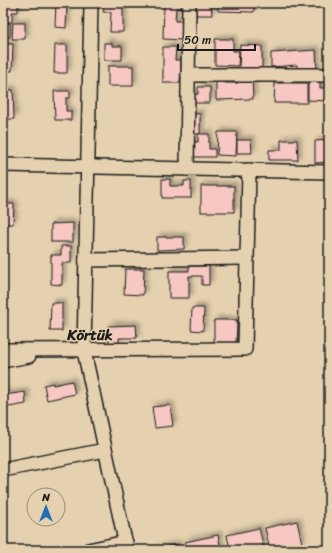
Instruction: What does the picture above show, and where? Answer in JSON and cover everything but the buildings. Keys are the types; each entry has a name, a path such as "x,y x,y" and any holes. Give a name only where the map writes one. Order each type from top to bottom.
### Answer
{"street":[{"path":"88,550 127,546 84,351 91,3"},
{"path":"187,169 189,3"},
{"path":"188,75 329,75"},
{"path":"3,165 329,172"},
{"path":"3,350 84,351 245,349 249,170"},
{"path":"86,260 247,258"},
{"path":"3,361 52,351"},
{"path":"3,470 105,450"}],"district":[{"name":"Körtük","path":"90,335"}]}
